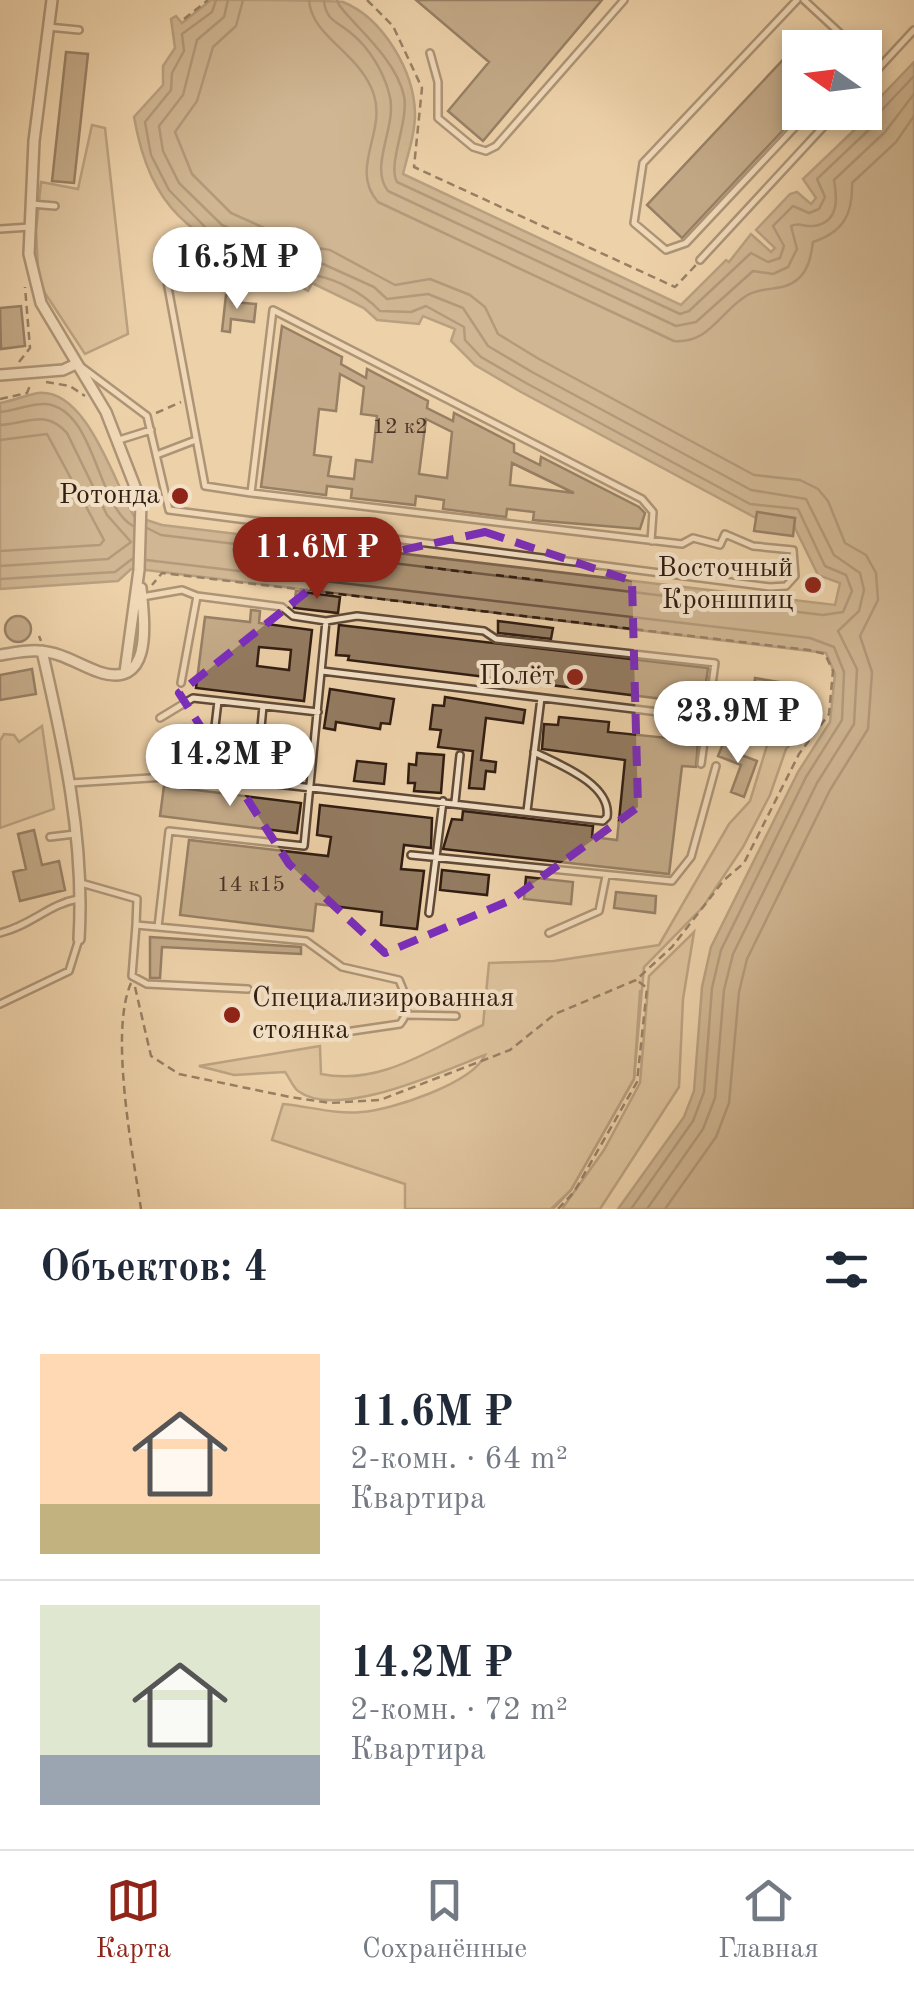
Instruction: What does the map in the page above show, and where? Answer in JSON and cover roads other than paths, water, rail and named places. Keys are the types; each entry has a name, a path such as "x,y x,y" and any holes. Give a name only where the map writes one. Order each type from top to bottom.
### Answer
{"street":[{"path":"52,0 45,24 31,204 32,278 41,303 119,440 142,517 125,672"},
{"path":"0,375 63,370 76,364"},
{"path":"0,655 40,642 100,672 125,672 140,662 145,629 139,570"},
{"path":"40,642 78,833 82,899 79,939"}],"lane":[{"path":"430,53 438,82 438,118 472,148 486,152 496,146 624,0"},
{"path":"793,130 686,244 666,250 634,223 643,163 801,0 835,30"},
{"path":"45,24 79,30"},
{"path":"882,64 914,30"},
{"path":"700,260 820,130"},
{"path":"31,204 55,206"},
{"path":"0,229 30,226"},
{"path":"76,364 96,373 147,416 169,510 770,587 786,586 795,576 796,554 788,547 753,546 725,534 720,545 693,538 682,544 205,486 193,441 166,271"},
{"path":"251,493 273,310 642,499 653,512 652,541"},
{"path":"119,440 152,430"},
{"path":"158,454 193,441"},
{"path":"142,597 182,590 196,596 282,607 293,616 326,621 356,616 484,631 496,639 716,663 702,764"},
{"path":"181,683 196,596"},
{"path":"158,926 169,831 304,846 326,621"},
{"path":"322,671 708,718"},
{"path":"160,718 193,698 318,712"},
{"path":"527,811 541,698"},
{"path":"198,776 201,737 214,736 218,701"},
{"path":"256,781 263,706"},
{"path":"71,783 198,776 311,785 603,820 608,812 605,798 594,787 534,752"},
{"path":"455,802 460,756"},
{"path":"411,855 664,882 678,877 699,835 716,766"},
{"path":"428,913 443,801"},
{"path":"50,838 78,833"},
{"path":"549,933 599,911 606,876"},
{"path":"81,883 137,899 132,976 146,984 248,989"},
{"path":"0,933 29,926 55,906 82,899"},
{"path":"136,925 306,942 342,967 399,980 408,1000 407,1016 400,1024 325,1036"},
{"path":"0,1004 69,971 79,939"},
{"path":"407,1016 456,1016"}],"water":[{"path":"211,0 343,2 358,10 394,48 409,80 415,121 403,174 681,305 726,260 729,262 751,234 771,252 775,248 756,230 790,194 797,192 811,204 816,198 803,179 854,130 882,130 882,95 914,62 914,1209 618,1209 684,1117 694,1091 702,987 711,947 798,772 830,722 835,674 826,653 146,570 131,569 118,581 0,589 0,403 38,393 55,395 71,405 97,440 134,516 162,525 835,605 840,583 818,575 794,526 795,518 758,512 756,518 521,392 475,365 451,341 455,329 423,316 419,324 377,320 364,308 312,283 308,291 194,230 157,187 134,117 163,85 163,66 175,48 171,19 176,16 182,23"}],"waterway":[{"path":"553,1209 571,1190 634,1079 640,991"}],"place":[{"name":"Ротонда","path":"180,496"},
{"name":"Восточный Кроншпиц","path":"813,585"},
{"name":"Полёт","path":"575,677"},
{"name":"Специализированная стоянка","path":"232,1015"}]}
